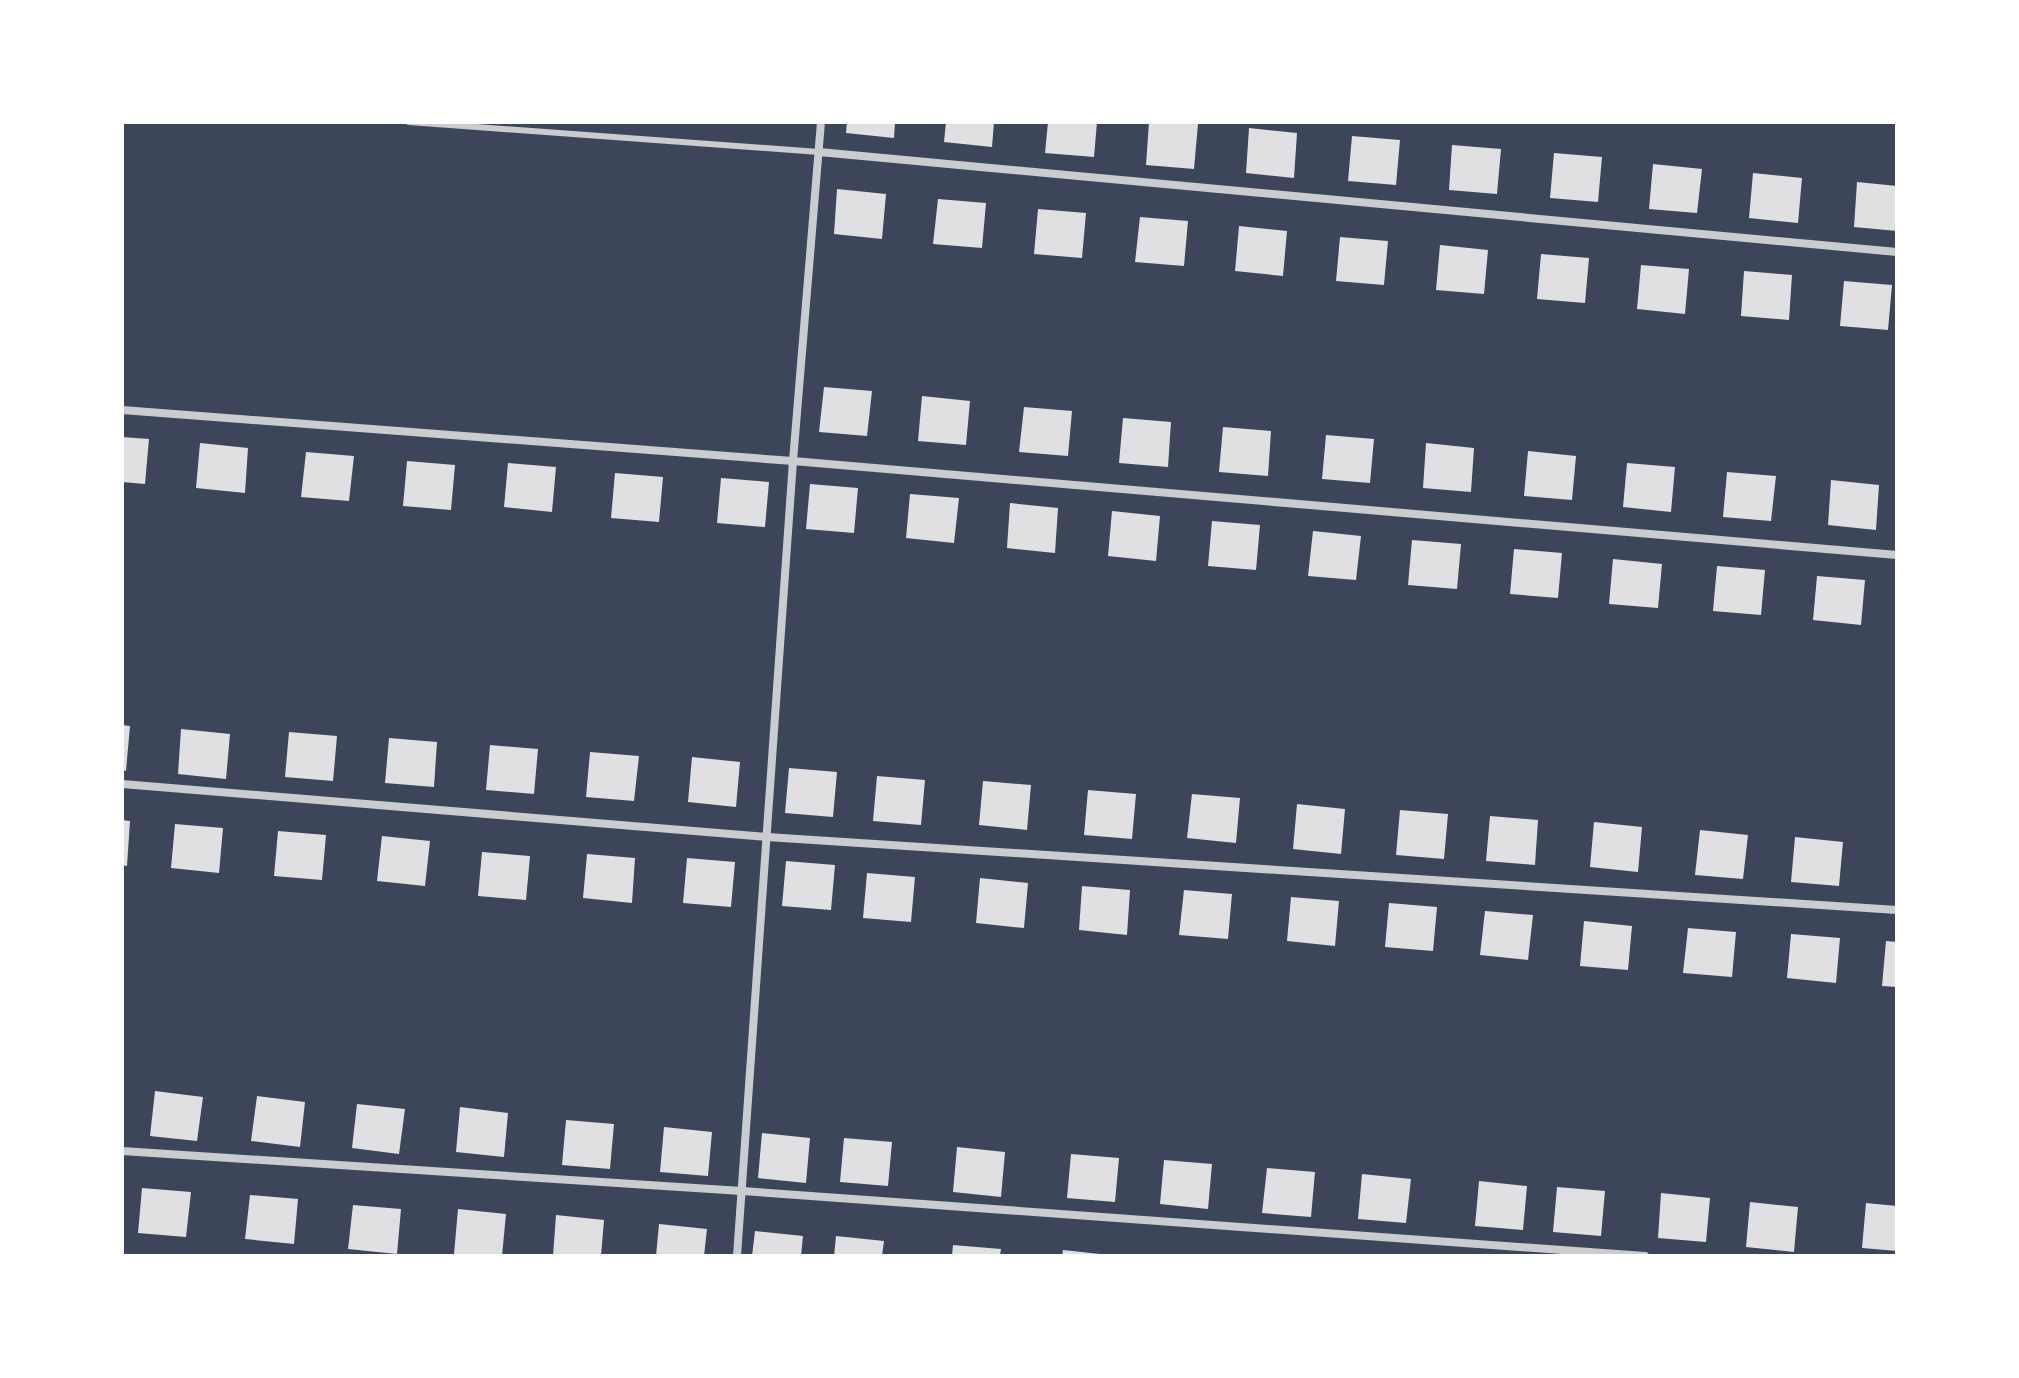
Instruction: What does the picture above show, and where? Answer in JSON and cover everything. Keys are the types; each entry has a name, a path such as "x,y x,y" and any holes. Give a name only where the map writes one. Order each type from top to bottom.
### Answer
{"street":[{"path":"737,1256 793,461 821,122"},
{"path":"819,152 1897,252"},
{"path":"122,410 793,461 1897,555"},
{"path":"122,784 767,837 1897,910"},
{"path":"122,1151 742,1191 1645,1256"}],"lane":[{"path":"409,122 819,152"}],"shaded area":[{"path":"122,122 1897,122 1897,1256 122,1256"}],"building":[{"path":"847,122 895,122 894,138 846,133"},
{"path":"946,122 994,122 992,147 944,142"},
{"path":"1048,122 1097,122 1094,157 1045,153"},
{"path":"1149,122 1198,124 1194,169 1146,165"},
{"path":"1249,128 1297,133 1294,178 1246,173"},
{"path":"1352,136 1400,140 1396,185 1348,181"},
{"path":"1452,145 1501,149 1497,194 1449,190"},
{"path":"1554,153 1602,157 1598,202 1550,198"},
{"path":"1653,164 1702,169 1697,213 1649,209"},
{"path":"1753,173 1802,178 1798,223 1749,218"},
{"path":"1857,182 1897,186 1897,231 1854,227"},
{"path":"837,189 886,194 882,239 834,234"},
{"path":"938,199 986,203 982,248 933,244"},
{"path":"1038,209 1086,213 1082,258 1034,254"},
{"path":"1140,217 1188,221 1184,266 1135,262"},
{"path":"1239,226 1287,231 1283,276 1235,271"},
{"path":"1340,237 1388,241 1384,285 1336,281"},
{"path":"1440,245 1488,250 1484,294 1436,290"},
{"path":"1541,254 1589,258 1585,303 1537,299"},
{"path":"1641,265 1689,269 1685,314 1637,309"},
{"path":"1744,271 1792,275 1789,320 1741,316"},
{"path":"1844,281 1892,285 1888,330 1840,326"},
{"path":"824,387 872,391 867,436 819,432"},
{"path":"922,396 970,401 966,445 918,441"},
{"path":"1024,407 1072,411 1068,456 1019,452"},
{"path":"1123,418 1171,422 1168,467 1119,463"},
{"path":"1223,427 1271,431 1268,476 1219,472"},
{"path":"1326,435 1374,439 1370,483 1322,479"},
{"path":"122,437 149,439 145,484 122,482"},
{"path":"200,443 248,448 245,493 196,488"},
{"path":"1426,443 1474,448 1471,492 1423,488"},
{"path":"1528,451 1576,456 1572,500 1524,496"},
{"path":"306,452 354,456 349,501 301,497"},
{"path":"407,461 455,465 451,510 403,506"},
{"path":"508,463 556,467 552,512 504,507"},
{"path":"1627,463 1675,467 1671,512 1623,507"},
{"path":"1727,472 1776,476 1771,521 1723,517"},
{"path":"615,473 663,477 659,522 611,518"},
{"path":"721,478 769,482 765,527 717,523"},
{"path":"1831,480 1879,485 1876,530 1828,525"},
{"path":"810,484 858,488 854,533 806,529"},
{"path":"910,494 959,498 954,543 906,538"},
{"path":"1010,503 1058,508 1055,553 1007,548"},
{"path":"1112,511 1160,516 1156,561 1108,556"},
{"path":"1212,521 1260,525 1256,570 1208,566"},
{"path":"1313,531 1361,536 1356,580 1308,576"},
{"path":"1412,540 1461,544 1457,589 1408,585"},
{"path":"1514,549 1562,553 1558,598 1510,594"},
{"path":"1613,559 1662,564 1658,608 1609,604"},
{"path":"1717,566 1765,570 1761,615 1713,611"},
{"path":"1817,576 1865,580 1861,625 1813,620"},
{"path":"122,725 130,726 126,771 122,770"},
{"path":"181,729 230,734 226,779 178,774"},
{"path":"289,732 337,736 333,781 285,777"},
{"path":"389,738 437,742 434,787 385,783"},
{"path":"490,745 538,749 534,794 486,790"},
{"path":"590,752 639,756 634,801 586,797"},
{"path":"692,757 740,762 736,807 688,802"},
{"path":"789,768 837,772 833,817 785,813"},
{"path":"877,776 925,780 921,825 873,821"},
{"path":"983,781 1031,785 1027,830 979,825"},
{"path":"1088,790 1136,794 1132,839 1084,835"},
{"path":"1192,794 1240,798 1236,843 1187,838"},
{"path":"1297,804 1345,809 1341,854 1293,849"},
{"path":"1400,810 1448,814 1444,859 1396,855"},
{"path":"1490,816 1538,820 1535,865 1486,861"},
{"path":"122,820 130,821 127,866 122,865"},
{"path":"1594,822 1642,827 1638,872 1590,867"},
{"path":"175,824 223,828 219,873 171,868"},
{"path":"1700,830 1748,835 1743,879 1695,875"},
{"path":"278,831 326,835 322,880 274,876"},
{"path":"382,836 430,841 425,886 377,881"},
{"path":"1795,837 1843,842 1839,886 1791,882"},
{"path":"482,852 530,856 526,900 478,896"},
{"path":"587,854 635,858 632,903 583,898"},
{"path":"687,858 735,862 731,907 683,903"},
{"path":"786,861 835,865 831,910 782,906"},
{"path":"867,873 915,877 911,922 863,918"},
{"path":"980,878 1028,883 1024,928 976,923"},
{"path":"1082,886 1130,890 1127,935 1079,930"},
{"path":"1184,890 1232,894 1228,939 1179,935"},
{"path":"1291,897 1339,901 1335,946 1287,941"},
{"path":"1389,903 1437,907 1433,951 1385,947"},
{"path":"1485,911 1533,915 1528,960 1480,955"},
{"path":"1584,921 1632,926 1628,970 1580,966"},
{"path":"1688,928 1736,932 1732,977 1683,973"},
{"path":"1791,934 1840,938 1836,983 1787,978"},
{"path":"1886,941 1897,942 1897,987 1882,986"},
{"path":"155,1091 203,1097 197,1141 150,1136"},
{"path":"257,1096 305,1102 300,1147 251,1141"},
{"path":"357,1104 405,1109 399,1154 352,1148"},
{"path":"460,1107 508,1113 504,1157 456,1152"},
{"path":"566,1120 614,1124 610,1169 562,1165"},
{"path":"664,1127 712,1132 708,1176 660,1172"},
{"path":"762,1133 810,1138 806,1183 758,1178"},
{"path":"844,1138 892,1142 888,1186 840,1182"},
{"path":"957,1147 1005,1152 1001,1197 953,1192"},
{"path":"1071,1154 1119,1158 1115,1202 1067,1198"},
{"path":"1164,1160 1212,1164 1208,1209 1160,1204"},
{"path":"1267,1168 1315,1172 1311,1217 1262,1213"},
{"path":"1362,1174 1411,1179 1406,1223 1358,1219"},
{"path":"1479,1181 1527,1186 1523,1230 1475,1226"},
{"path":"1557,1187 1605,1191 1601,1236 1553,1232"},
{"path":"142,1188 191,1192 186,1237 138,1233"},
{"path":"1661,1193 1710,1198 1706,1242 1658,1238"},
{"path":"250,1195 298,1199 294,1244 245,1239"},
{"path":"1750,1202 1798,1207 1794,1252 1746,1247"},
{"path":"1866,1203 1897,1206 1897,1251 1862,1248"},
{"path":"353,1205 401,1209 397,1254 348,1249"},
{"path":"458,1209 506,1214 502,1256 454,1254"},
{"path":"556,1215 604,1220 601,1256 553,1256"},
{"path":"659,1224 707,1229 704,1256 656,1256"},
{"path":"755,1231 803,1236 801,1256 752,1256"},
{"path":"836,1236 884,1241 882,1256 834,1256"},
{"path":"953,1245 1001,1249 1000,1256 952,1256"},
{"path":"1063,1250 1100,1254 1100,1256 1062,1256"}]}
